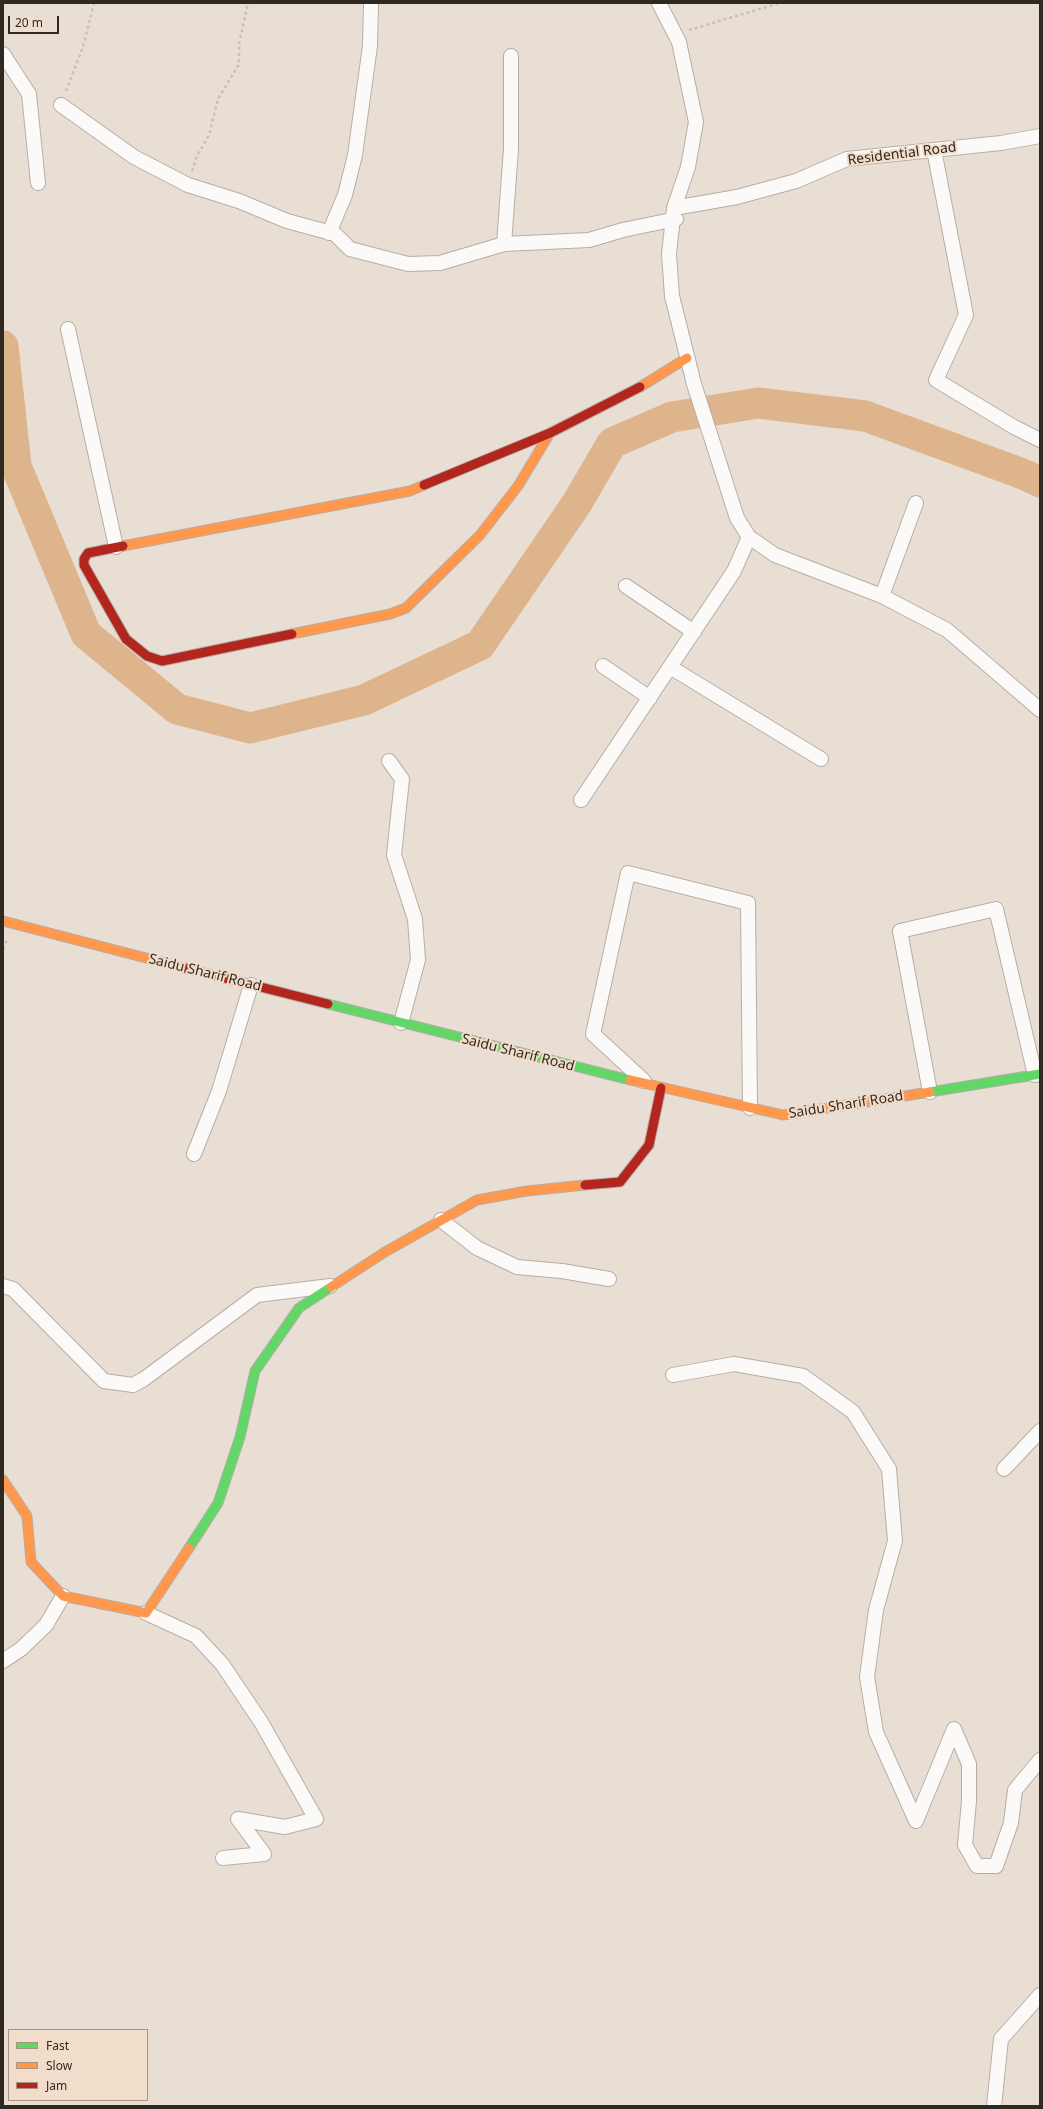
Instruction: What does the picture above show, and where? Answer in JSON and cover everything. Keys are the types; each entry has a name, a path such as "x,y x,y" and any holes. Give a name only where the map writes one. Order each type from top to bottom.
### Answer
{"street":[{"path":"328,233 345,195 355,155 370,46 372,3"},
{"path":"658,3 679,42 696,122 688,167 674,216 669,254 672,296 694,384 719,457 737,518 749,537 775,555 882,596 947,630 1040,710"},
{"path":"3,54 29,94 38,183"},
{"path":"504,244 511,149 511,56"},
{"name":"Residential Road","path":"61,105 134,157 188,185 239,201 287,220 335,234 350,249 408,264 440,263 504,244 589,240 796,181 847,159 1001,143 1040,136"},
{"path":"934,150 966,315 936,380 1014,427 1040,440"},
{"path":"68,329 116,547"},
{"path":"550,433 518,486 480,535 406,608 390,614 162,661 147,656 126,639 84,565 84,559 88,553 410,491 550,433 629,394 687,358"},
{"path":"882,596 916,503"},
{"path":"581,800 734,571 749,537"},
{"path":"626,586 694,632"},
{"path":"603,666 650,698"},
{"path":"670,667 822,759"},
{"path":"389,761 402,779 394,855 415,919 418,960 400,1023"},
{"path":"647,1084 593,1034 628,873 748,903 750,1108"},
{"path":"930,1092 900,931 996,909 1037,1074"},
{"name":"Saidu Sharif Road","path":"3,921 560,1064 783,1116 1037,1074"},
{"path":"194,1154 219,1092 251,985"},
{"path":"146,1613 218,1503 240,1437 255,1371 299,1308 385,1252 476,1200 527,1191 620,1182 649,1145 661,1088"},
{"path":"441,1220 477,1248 517,1267 562,1271 609,1279"},
{"path":"3,1286 13,1289 104,1381 133,1385 144,1379 257,1295 334,1285"},
{"path":"673,1375 734,1364 803,1376 853,1412 889,1468 896,1541 876,1610 867,1677 876,1732 916,1821 954,1730 969,1764 969,1801 965,1845 977,1866 996,1866 1011,1823 1015,1790 1040,1760"},
{"path":"1004,1469 1040,1431"},
{"path":"3,1480 27,1516 31,1562 63,1596 146,1613 196,1636 222,1664 261,1722 316,1819 285,1828 238,1819 264,1854 223,1858"},
{"path":"3,1661 21,1649 46,1625 63,1596"},
{"path":"994,2106 1001,2039 1040,1995"}],"path":[{"path":"61,105 83,46 94,3"},
{"path":"188,185 196,156 209,135 218,99 239,64 240,44 248,3"},
{"path":"675,34 780,3"}],"waterway":[{"path":"3,346 16,466 86,634 177,709 250,728 364,700 480,645 577,503 612,443 672,417 758,403 865,416 1023,474 1040,482"}],"traffic: fast":[{"path":"328,1004 630,1080"},
{"path":"930,1092 1040,1074"},
{"path":"189,1548 218,1503 240,1437 255,1371 299,1308 331,1287"}],"traffic: slow":[{"path":"640,387 687,358"},
{"path":"292,634 390,614 406,608 480,535 518,486 550,433"},
{"path":"123,546 410,491 424,485"},
{"path":"3,921 177,966"},
{"path":"630,1080 783,1115 930,1092"},
{"path":"331,1287 385,1252 477,1200 527,1191 585,1185"},
{"path":"3,1480 27,1516 31,1562 63,1596 146,1613 189,1548"}],"traffic: jam":[{"path":"424,485 550,433 640,387"},
{"path":"123,546 88,553 84,559 84,565 126,639 147,656 162,661 292,634"},
{"path":"177,966 328,1004"},
{"path":"585,1185 620,1182 649,1145 661,1088"}]}
